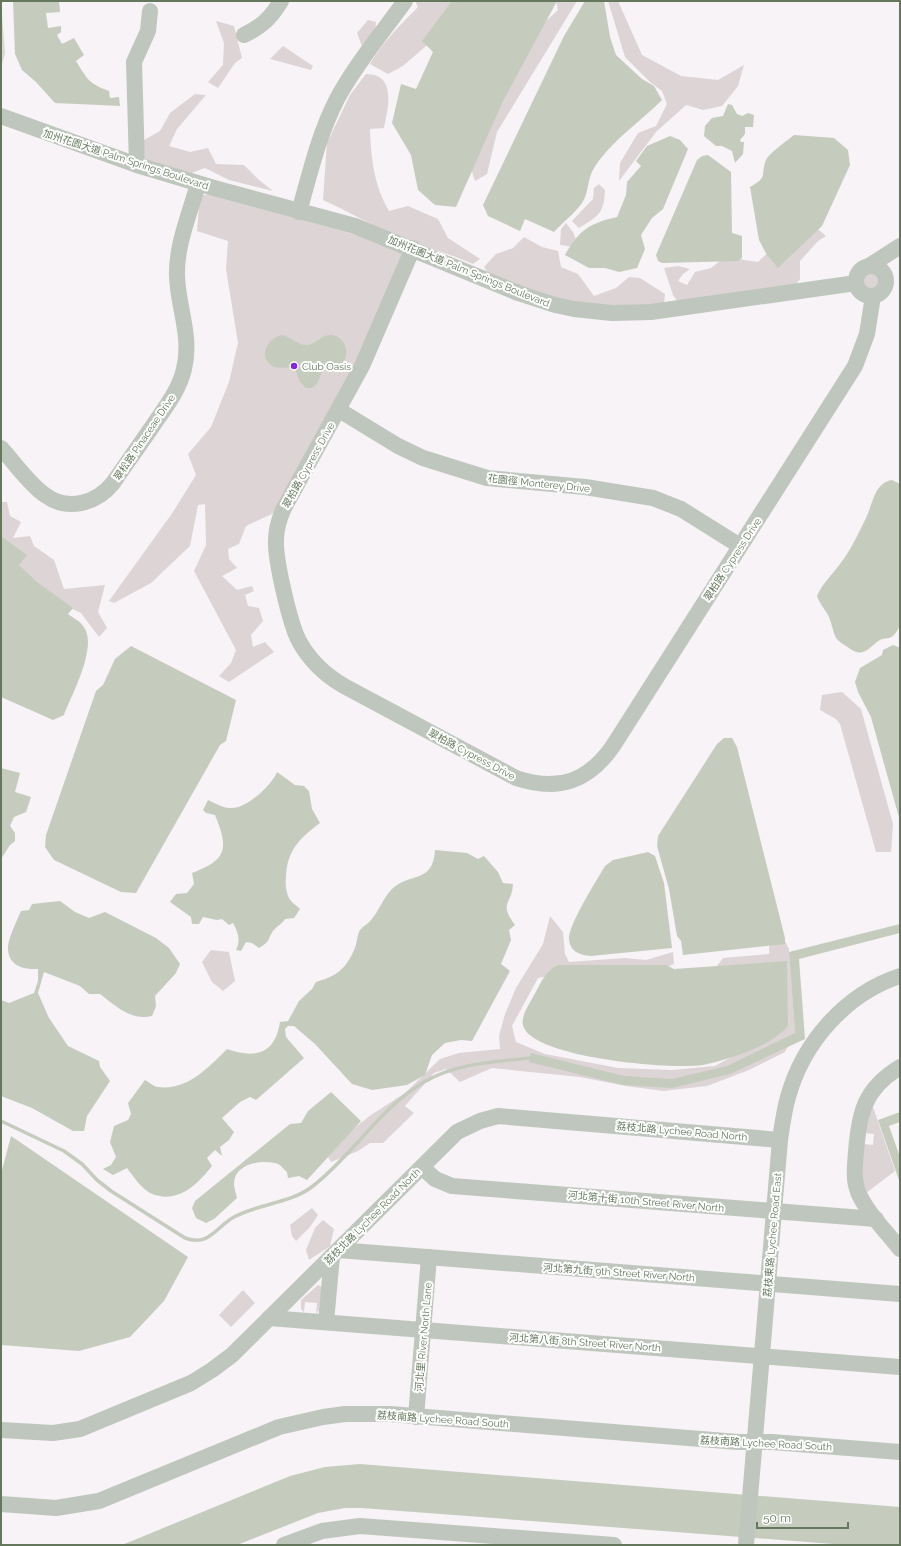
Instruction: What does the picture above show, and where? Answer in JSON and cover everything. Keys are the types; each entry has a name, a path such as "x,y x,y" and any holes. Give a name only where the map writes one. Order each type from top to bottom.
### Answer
{"street":[{"path":"244,35 262,25 271,16 281,1"},
{"path":"299,212 323,131 337,98 356,68 405,1"},
{"path":"137,165 134,62 148,31 150,11"},
{"name":"加州花園大道 Palm Springs Boulevard","path":"1,116 137,165 198,184 356,226 536,299 574,309 599,312 651,312 856,283"},
{"name":"翠松路 Pinaceae Drive","path":"1,448 39,490 54,500 72,504 89,501 103,494 113,483 168,404 180,382 184,370 187,352 186,333 178,290 177,265 181,243 198,184"},
{"path":"869,266 880,269 886,278 885,288 878,295 863,295 860,292 856,283 859,272 899,246"},
{"path":"884,273 899,246"},
{"name":"翠柏路 Cypress Drive","path":"412,248 367,355 339,410 284,508 276,531 277,558 295,631 299,641 321,670 344,686 516,778 539,784 563,783 578,778 592,770 604,759 855,366 865,339 873,296"},
{"name":"花園徑 Monterey Drive","path":"339,410 406,451 475,475 638,494 681,509 740,546"},
{"name":"荔枝東路 Lychee Road East","path":"746,1541 780,1140 788,1098 793,1081 809,1050 819,1035 834,1018 856,998 886,980 900,976"},
{"path":"900,1067 881,1081 866,1101 858,1124 854,1175 855,1183 861,1198 900,1249"},
{"name":"荔枝北路 Lychee Road North","path":"1,1430 53,1433 67,1432 92,1425 202,1377 227,1359 457,1132 480,1121 498,1116 780,1140"},
{"name":"河北第十街 10th Street River North","path":"422,1167 435,1179 452,1186 876,1219"},
{"path":"326,1322 335,1253"},
{"name":"河北第九街 9th Street River North","path":"335,1253 429,1257 900,1294"},
{"name":"河北里 River North Lane","path":"416,1417 429,1257"},
{"name":"河北第八街 8th Street River North","path":"269,1318 900,1367"},
{"name":"荔枝南路 Lychee Road South","path":"1,1504 56,1508 99,1501 258,1435 301,1421 345,1414 390,1414 900,1452"},
{"path":"284,1545 322,1530 346,1527 438,1539 614,1545"}],"shaded area":[{"path":"1,1 5,54 1,67"},
{"path":"13,1 59,1 60,12 46,13 48,28 61,26 61,32 57,35 62,44 74,38 84,55 76,61 83,73 92,83 109,91 110,98 119,97 120,106 55,103 36,82 22,70 15,54"},
{"path":"415,1 458,1 434,39 403,66 388,74 370,64 386,41 418,7"},
{"path":"452,1 557,1 503,101 456,207 435,205 418,190 411,155 392,123 401,84 416,89 433,52 422,41"},
{"path":"556,1 577,1 497,132 487,174 475,181 469,162 534,32 558,10"},
{"path":"585,1 604,1 610,37 616,55 642,79 654,86 662,100 617,141 601,158 592,172 586,195 582,203 554,232 525,219 520,231 488,216 483,205 564,36"},
{"path":"608,1 618,1 642,55 681,76 718,80 744,65 738,86 722,106 703,110 686,105 656,132 619,181 620,163 638,133 656,126 667,104 662,91 650,82 625,57"},
{"path":"368,20 376,22 375,32 363,49 357,33"},
{"path":"216,21 234,26 242,58 235,63 218,88 208,82 223,65 224,43"},
{"path":"283,46 313,66 311,70 270,59"},
{"path":"366,74 376,76 382,80 386,86 388,94 384,128 370,129 374,172 380,191 389,211 408,206 438,219 448,238 480,259 473,264 390,233 323,200 327,143 350,95"},
{"path":"195,94 206,95 177,129 169,146 190,152 208,148 216,164 244,165 273,191 229,180 205,168 181,177 145,168 144,140 160,131 170,113"},
{"path":"728,104 732,105 737,114 742,116 748,113 754,115 753,127 745,127 745,134 740,140 741,142 744,142 743,154 735,163 732,151 722,146 716,146 704,136 705,126 712,118 723,116"},
{"path":"794,135 834,138 848,150 850,165 822,226 778,268 767,255 759,240 750,187 762,178 764,165 768,157"},
{"path":"670,136 680,140 688,149 663,209 652,218 641,235 645,249 637,268 619,272 605,268 589,268 565,255 575,239 586,229 599,222 617,217 626,195 627,182 641,166 636,161 647,146"},
{"path":"708,155 731,172 732,233 742,236 742,258 738,261 662,263 658,261 656,255 697,160 702,156"},
{"path":"599,184 605,190 602,209 596,217 579,228 572,221 593,199 594,188"},
{"name":"Club Oasis","path":"218,192 286,215 406,249 364,350 274,513 246,526 239,544 228,549 229,559 237,568 222,576 237,590 252,586 254,591 245,595 248,606 259,608 263,621 251,635 253,647 265,642 274,652 229,682 219,676 231,663 236,650 194,571 206,545 205,504 198,505 190,546 151,583 114,603 109,601 173,512 196,475 188,454 211,427 229,382 238,343 226,269 228,241 197,231 200,196"},
{"path":"808,221 826,236 818,241 800,261 800,279 790,293 683,309 673,295 664,268 678,266 690,269 683,274 678,281 687,285 695,272 711,268 725,257 758,262 778,243"},
{"path":"566,223 573,232 577,243 574,247 560,245 561,229"},
{"path":"524,237 542,247 558,251 561,267 578,274 594,296 616,288 629,277 640,278 665,294 664,303 627,307 540,298 488,273 484,267 496,254 513,248"},
{"path":"868,273 874,273 879,278 877,287 874,289 868,289 863,284 863,278"},
{"path":"282,335 303,345 313,343 329,335 335,336 343,342 346,356 340,365 323,371 316,385 306,388 300,382 295,369 274,367 265,357 266,347 269,343"},
{"path":"892,480 900,484 900,625 891,637 880,640 865,651 855,652 836,638 829,617 817,596 824,584 851,548 881,485"},
{"path":"1,502 7,502 10,516 21,522 13,538 30,536 34,546 54,560 64,589 105,585 98,612 107,628 99,637 81,613 45,596 30,584 1,538"},
{"path":"1,536 27,555 19,565 37,582 73,608 68,614 82,624 87,634 88,645 86,657 78,683 64,715 53,720 1,697"},
{"path":"893,645 900,648 900,821 871,717 858,692 855,682 860,668 882,655 883,650"},
{"path":"131,646 236,700 226,741 220,745 136,893 121,892 54,860 45,847 46,835 96,691 103,685 115,659"},
{"path":"842,692 861,709 893,824 891,852 876,852 840,724 836,719 820,710 822,695"},
{"path":"724,738 732,738 737,747 785,938 785,944 683,955 681,941 677,936 669,889 657,846 658,836 717,744"},
{"path":"1,768 20,773 15,792 31,797 26,812 14,817 10,826 15,833 15,841 10,845 1,859"},
{"path":"277,772 295,785 304,786 309,791 312,809 320,823 306,834 296,846 289,859 286,882 287,893 290,899 300,909 294,918 285,919 275,929 263,946 259,948 252,943 246,942 241,951 236,950 238,936 233,923 229,925 222,919 217,920 203,917 199,924 192,924 191,917 170,902 176,894 187,893 194,884 192,873 212,863 222,852 222,837 215,815 206,813 203,810 208,800 226,808 238,807 252,800 265,789"},
{"path":"435,850 467,853 478,859 484,856 498,872 503,883 513,884 507,904 507,912 515,925 509,930 511,940 501,964 510,971 472,1041 461,1040 445,1043 432,1055 425,1075 407,1085 372,1090 352,1084 315,1044 294,1026 288,1026 285,1029 286,1037 304,1058 256,1100 250,1097 240,1102 222,1118 234,1132 229,1140 220,1147 222,1156 215,1150 207,1158 212,1166 193,1186 178,1195 169,1197 160,1196 150,1193 143,1188 127,1168 113,1175 103,1169 111,1165 116,1157 110,1142 114,1126 128,1120 131,1114 128,1103 145,1080 156,1087 178,1085 197,1076 227,1049 247,1054 262,1051 269,1047 274,1041 280,1022 288,1021 299,1001 312,989 316,982 330,977 340,971 348,961 355,948 360,930 374,916 392,889 399,884 420,876 430,868"},
{"path":"648,852 655,856 664,883 672,948 591,956 576,952 571,947 569,939 570,932 578,913 605,866 613,860"},
{"path":"60,901 75,912 89,918 105,912 156,938 169,948 180,964 176,973 155,996 156,1006 152,1016 144,1017 131,1014 118,1008 100,994 89,994 80,986 44,972 38,993 49,1018 68,1046 99,1061 100,1067 110,1081 87,1116 84,1131 73,1131 32,1108 1,1096 1,1000 9,1003 34,993 38,981 38,969 21,967 10,958 8,946 13,928 21,911 29,910 32,904"},
{"path":"550,916 563,932 565,954 569,962 625,958 646,960 673,952 674,964 655,972 556,975 538,978 512,1026 516,1042 545,1054 618,1068 672,1070 715,1066 765,1039 710,975 723,958 769,954 770,934 778,928 789,949 795,1033 785,1052 749,1070 707,1086 663,1091 626,1086 580,1077 492,1068 460,1082 446,1069 434,1073 405,1106 414,1113 383,1143 370,1143 358,1151 331,1162 325,1151 371,1115 405,1093 440,1059 459,1053 500,1049 499,1036 505,1014 516,988 543,944"},
{"path":"900,924 900,933 799,959 805,1039 730,1074 672,1088 623,1085 529,1062 531,1053 624,1076 672,1079 727,1066 795,1033 789,952"},
{"path":"211,950 229,952 235,981 223,991 212,982 202,962"},
{"path":"787,961 788,1026 781,1033 761,1046 737,1056 713,1063 687,1066 664,1066 607,1060 554,1047 534,1038 524,1028 523,1024 525,1012 543,978 550,970 559,965 666,965 674,969"},
{"path":"331,1092 361,1121 307,1180 299,1176 288,1178 287,1172 278,1164 265,1162 251,1164 239,1171 236,1176 234,1185 237,1198 214,1219 206,1223 196,1218 192,1208 195,1201 290,1124 301,1123 308,1111"},
{"path":"872,1104 895,1171 866,1193 862,1181 864,1144 873,1145 874,1134 865,1133"},
{"path":"900,1112 900,1122 889,1126 900,1157 900,1183 878,1120"},
{"path":"11,1136 188,1257 164,1301 130,1337 79,1351 1,1345 1,1174"},
{"path":"312,1208 318,1215 310,1227 296,1241 292,1236 290,1225"},
{"path":"323,1220 334,1229 330,1246 309,1260 306,1250 315,1228"},
{"path":"318,1285 322,1287 319,1310 316,1314 317,1303 305,1302 304,1312 301,1309 301,1300"},
{"path":"243,1290 255,1303 231,1327 219,1315"},
{"path":"360,1464 900,1507 900,1545 846,1545 345,1508 318,1513 237,1545 122,1545 290,1476 325,1467"}],"waterway":[{"path":"1,1121 64,1151 82,1164 97,1180 111,1191 185,1238 200,1240 212,1235 228,1221 244,1212 285,1200 304,1192 313,1186 341,1160 380,1118 408,1093 424,1082 449,1071 476,1064 530,1058 534,1059"}],"place":[{"name":"Club Oasis","path":"294,366"}]}
